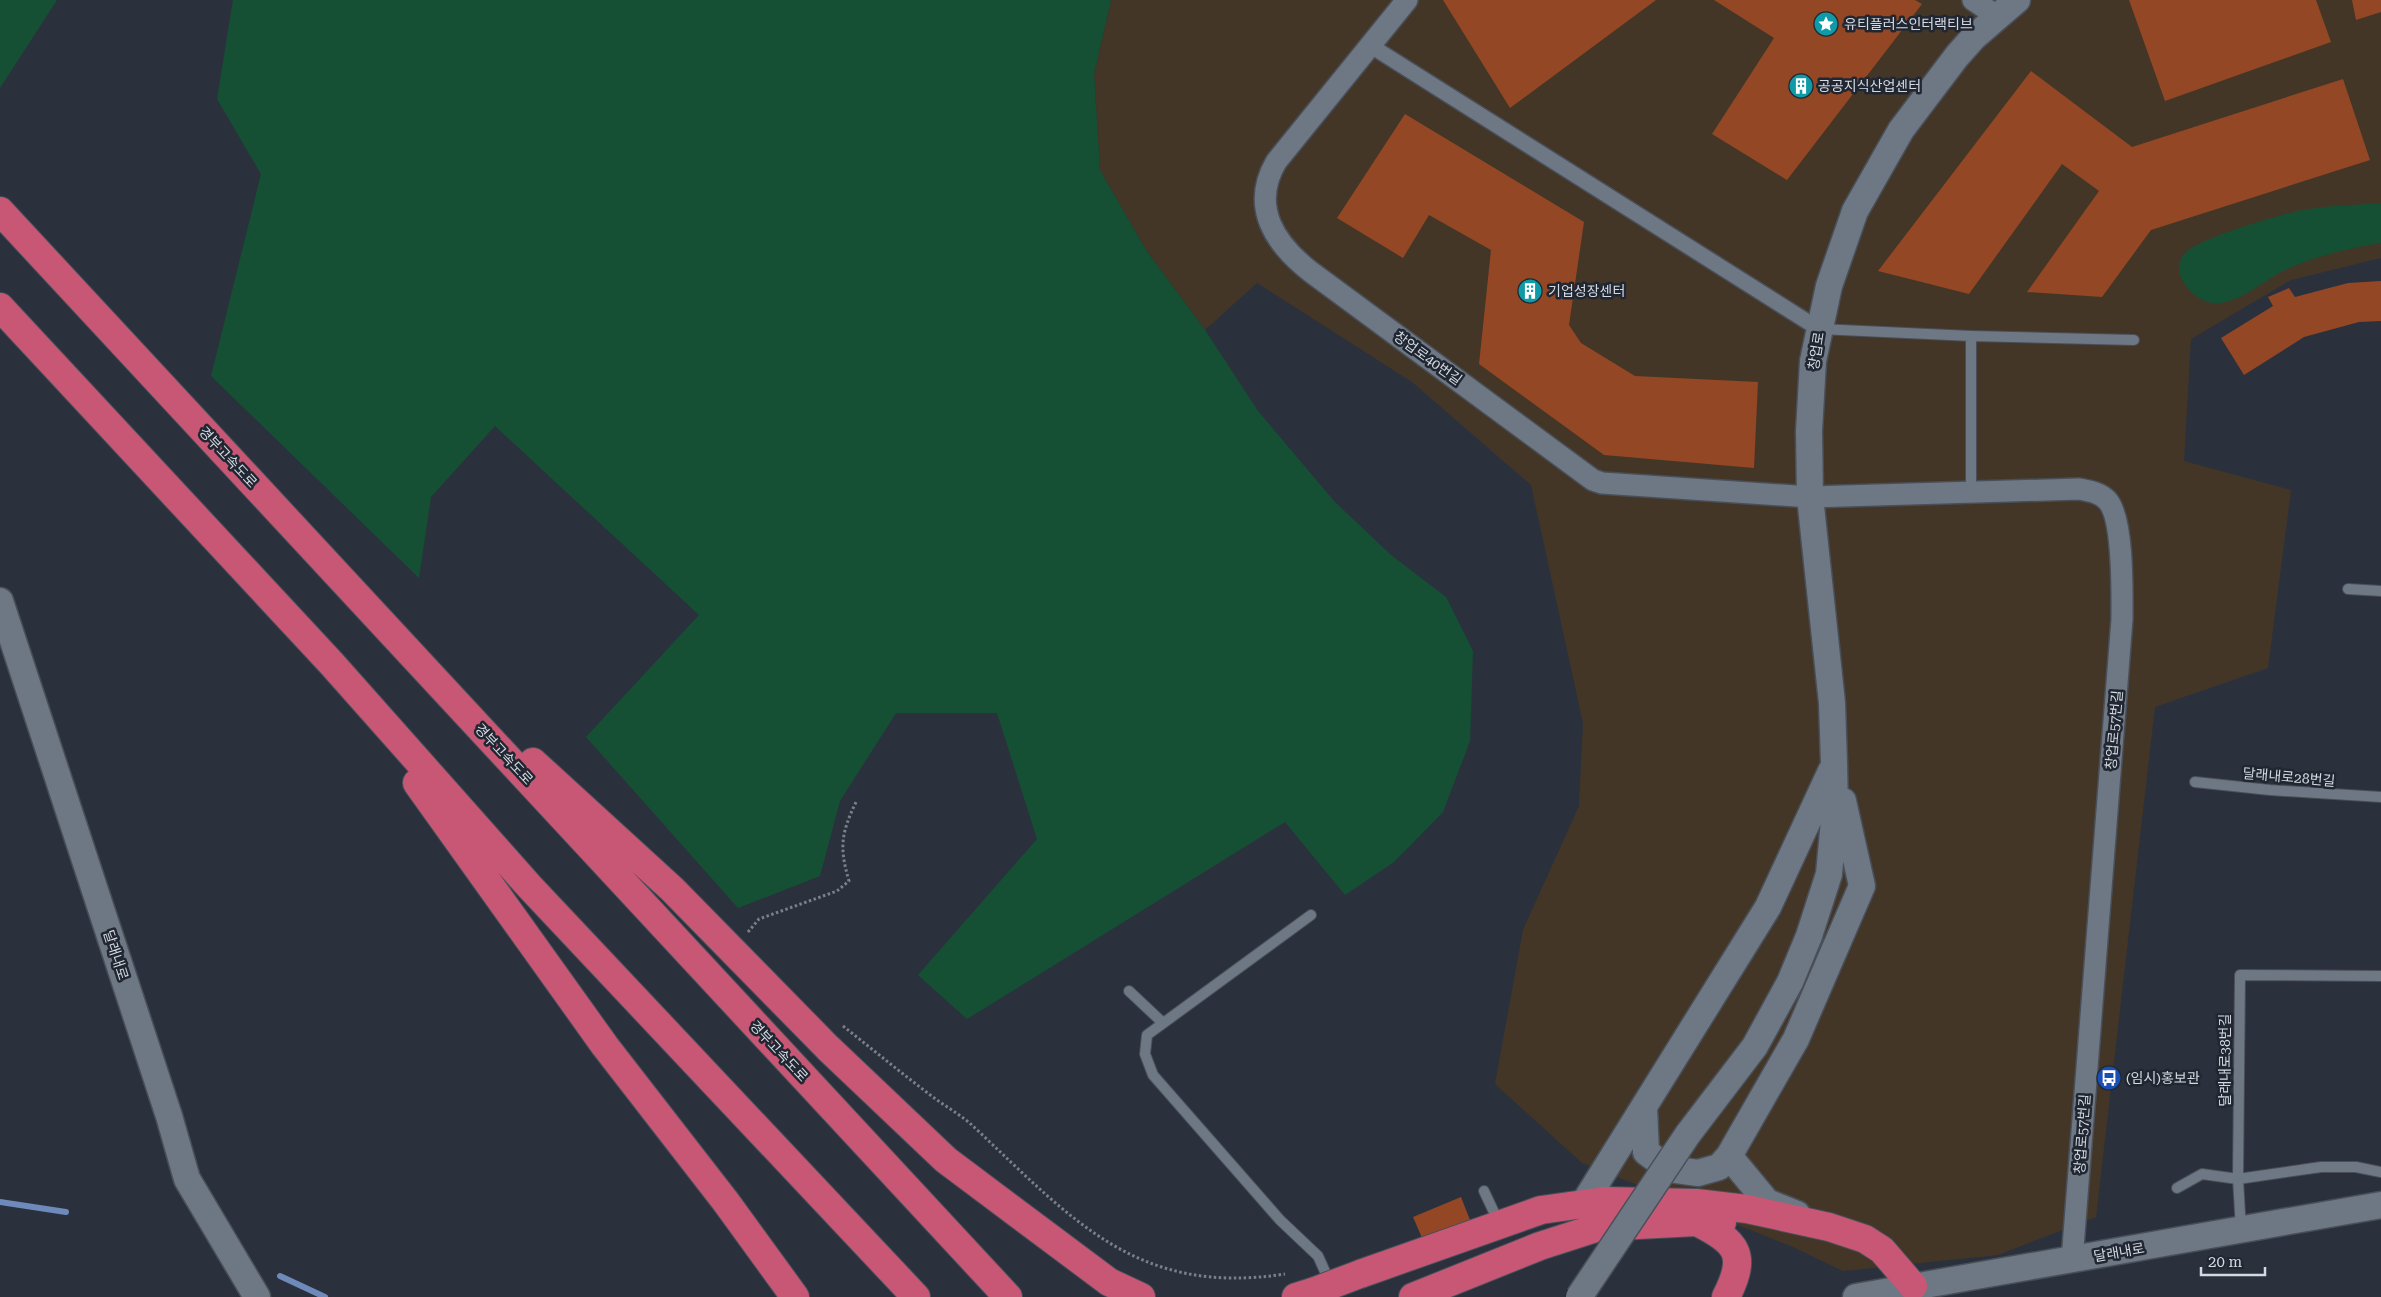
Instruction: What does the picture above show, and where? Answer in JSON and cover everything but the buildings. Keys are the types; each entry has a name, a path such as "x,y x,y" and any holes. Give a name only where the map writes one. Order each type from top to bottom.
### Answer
{"highway":[{"name":"경부고속도로","path":"0,211 1008,1297"},
{"path":"0,307 332,664 529,886 916,1297"},
{"path":"380,621 672,889 828,1048 946,1160 1109,1282 1141,1297"},
{"path":"332,664 605,1046 726,1202 795,1297"},
{"path":"1316,1295 1360,1274 1541,1210 1605,1201 1696,1203 1747,1209 1827,1226 1865,1239 1882,1250 1913,1286"},
{"path":"1413,1297 1540,1246 1599,1227 1696,1222 1721,1222 1832,1244 1859,1253 1913,1286"},
{"path":"1696,1222 1723,1235 1733,1245 1737,1268 1726,1297"}],"street":[{"name":"창업로40번길","path":"1407,0 1281,155 1270,172 1266,199 1270,222 1277,238 1290,255 1595,481 1810,497"},
{"path":"1974,0 1997,16"},
{"name":"창업로","path":"1834,763 1832,703 1810,497 1810,393 1819,329 1829,286 1855,210 1901,130 1928,92 1967,44 2017,0"},
{"path":"1370,46 1819,329"},
{"name":"창업로57번길","path":"1810,497 2079,490 2095,492 2111,506 2117,529 2122,573 2120,661 2072,1260"},
{"name":"달래내로","path":"0,601 169,1116 187,1179 257,1297"},
{"path":"1584,1203 1768,907 1834,763"},
{"path":"1579,1297 1688,1134 1755,1046 1790,982 1809,936 1829,874 1835,810 1834,763"},
{"path":"1644,1107 1646,1152 1669,1169 1698,1173 1719,1167 1729,1156 1796,1039 1862,886 1834,763"},
{"path":"1729,1156 1767,1202 1827,1226"},
{"name":"달래내로","path":"1856,1297 2381,1205"}],"lane":[{"path":"1819,329 1971,336 2134,340"},
{"path":"1971,336 1971,492"},
{"path":"2348,590 2381,591"},
{"name":"달래내로28번길","path":"2195,782 2270,790 2381,797"},
{"path":"1311,915 1147,1036 1146,1054 1153,1075 1280,1220 1318,1256 1316,1295"},
{"name":"달래내로38번길","path":"2241,1231 2238,1179 2240,975 2381,976"},
{"path":"1129,991 1163,1023"},
{"path":"2177,1188 2202,1174 2238,1179 2321,1167 2356,1167 2381,1172"},
{"path":"1484,1191 1499,1224"}],"path":[{"path":"747,935 759,919 837,891 849,882 844,861 842,837 857,800"},
{"path":"835,1020 974,1127 1048,1199 1093,1237 1123,1256"},
{"path":"1224,1283 1278,1276 1300,1271 1318,1256"}],"shaded area":[{"path":"1111,0 2381,0 2381,258 2291,280 2191,339 2184,461 2291,490 2268,668 2155,707 2096,1217 1998,1255 1843,1271 1793,1247 1582,1163 1495,1084 1523,930 1579,806 1583,723 1531,485 1412,382 1257,283 1205,330 1146,250 1100,170 1094,74"}],"green space":[{"path":"0,0 57,0 0,88"},
{"path":"233,0 1111,0 1094,74 1100,170 1146,250 1205,330 1258,411 1334,501 1391,555 1446,597 1473,651 1470,741 1443,812 1394,862 1345,895 1285,822 967,1019 918,975 1037,839 997,713 896,713 840,801 820,876 738,908 586,737 699,615 495,426 431,497 419,578 211,376 261,174 217,99"},
{"path":"2381,204 2381,243 2343,250 2306,261 2283,271 2226,302 2214,303 2197,297 2190,291 2180,275 2180,261 2185,253 2193,247 2221,234 2308,209"}],"waterway":[{"path":"0,1202 66,1212"},
{"path":"280,1276 325,1297"}],"place":[{"name":"유티플러스인터랙티브","path":"1826,24"},
{"name":"공공지식산업센터","path":"1801,86"},
{"name":"기업성장센터","path":"1530,291"},
{"name":"(임시)홍보관","path":"2109,1078"}]}
